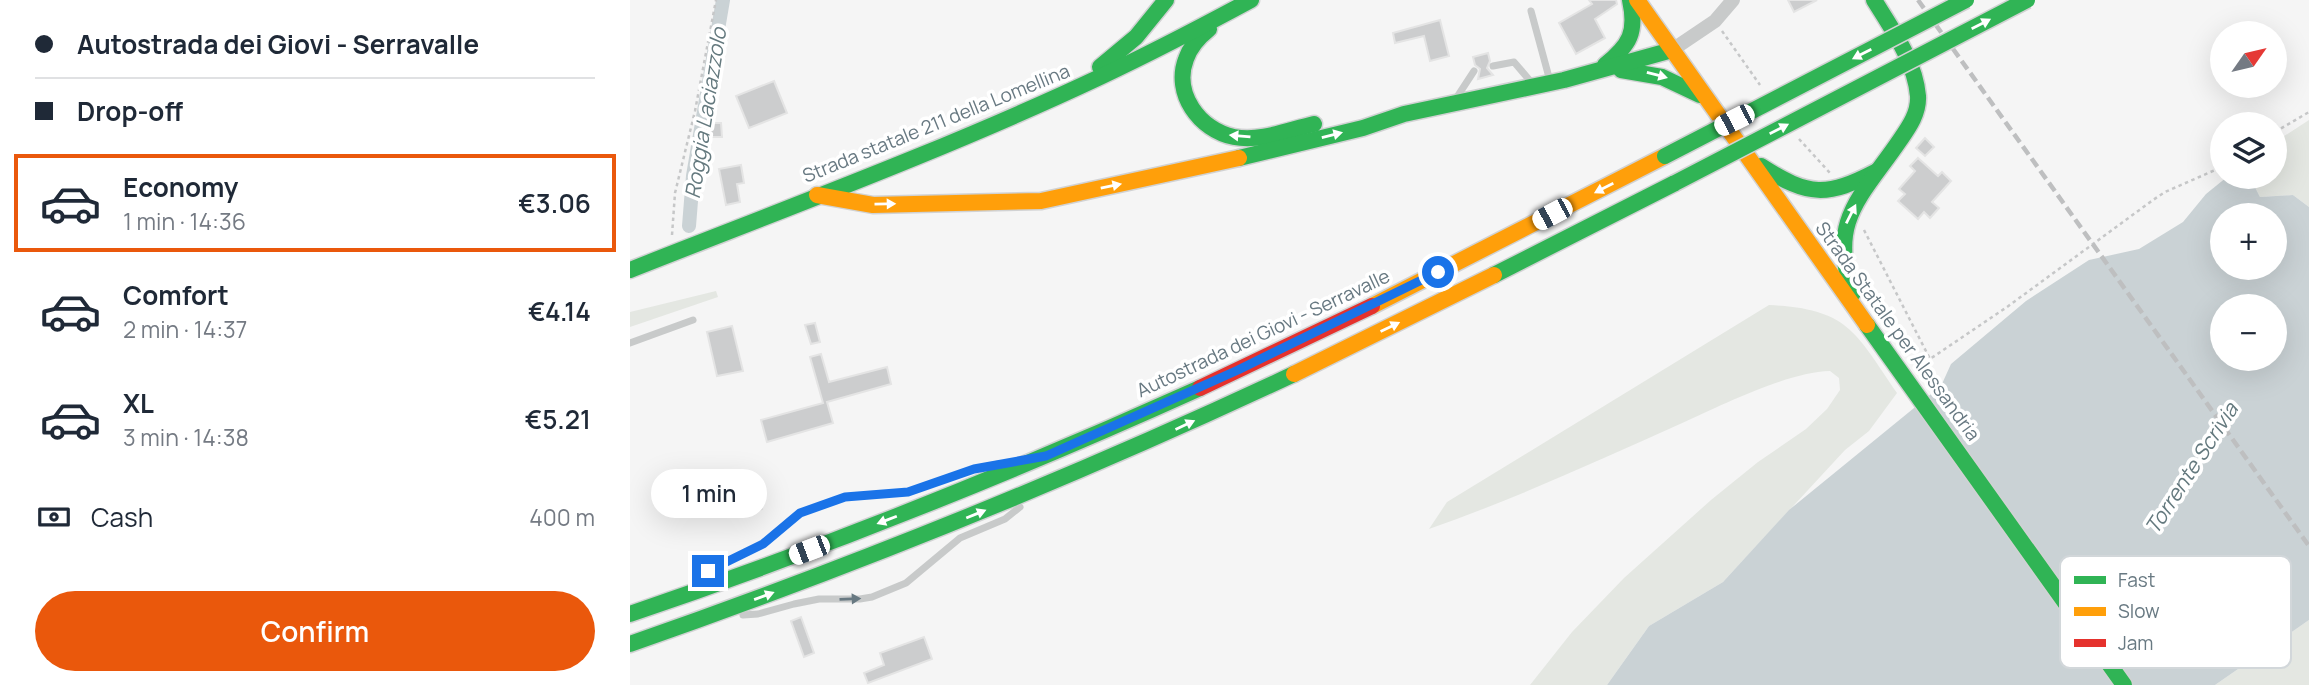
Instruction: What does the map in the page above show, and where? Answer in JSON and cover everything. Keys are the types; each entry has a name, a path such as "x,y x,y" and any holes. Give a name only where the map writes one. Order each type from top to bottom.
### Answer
{"main road":[{"path":"1054,98 1106,63 1130,43 1153,19 1166,0"},
{"name":"Strada statale 211 della Lomellina","path":"630,270 1054,98 1150,54 1251,0"},
{"path":"1600,69 1625,49 1629,41 1634,20 1630,0"},
{"name":"Strada Statale per Alessandria","path":"1637,0 2060,595"},
{"path":"1867,325 1847,278 1841,247 1843,231 1849,214 1913,121 1918,98 1913,75 1901,44 1874,0"},
{"name":"Autostrada dei Giovi - Serravalle","path":"630,614 897,516 1046,456 1296,343 1966,0"},
{"path":"630,644 898,545 1059,480 1305,369 1675,183 2027,0"},
{"path":"1220,18 1191,49 1184,61 1182,76 1187,100 1197,117 1211,129 1229,136 1246,138 1339,119 1404,114 1453,104 1543,85 1672,50"},
{"path":"1600,69 1634,70 1664,76 1707,100"},
{"path":"817,195 873,205 1041,201 1262,153 1363,128 1404,114"},
{"path":"1749,158 1792,185 1821,192 1845,187 1877,171"},
{"name":"Strada Statale per Alessandria","path":"2112,668 2124,685"}],"street":[{"path":"1672,50 1715,21 1733,0"}],"lane":[{"path":"1531,11 1543,85"},
{"path":"1493,66 1514,62 1543,85"},
{"path":"1453,104 1474,71"},
{"path":"630,343 692,320"},
{"path":"668,602 708,571 763,544 800,513 845,497 908,492 974,469 1046,456"},
{"path":"710,616 758,614 819,599 860,599 883,592 906,583 960,538 1005,519 1059,480"}],"path":[{"path":"677,251 671,233 673,209 716,0"},
{"path":"2287,125 2309,112"},
{"path":"1862,227 1930,359 2007,307 2153,200 2210,172"}],"shaded area":[{"path":"2309,120 2309,207 2293,195 2260,197 2256,189 2287,189 2287,134"},
{"path":"716,291 718,297 630,327 630,312"},
{"path":"1769,305 1796,307 1834,319 1859,339 1897,393 1869,431 1845,450 1723,582 1649,626 1607,685 1530,685 1572,632 1624,578 1711,500 1758,462 1806,429 1827,409 1840,390 1839,378 1830,371 1774,383 1587,466 1429,529 1447,502"},
{"path":"2309,620 2309,685 2215,685 2240,668 2291,668 2291,632"}],"water":[{"name":"Torrente Scrivia","path":"2212,189 2256,189 2260,197 2293,195 2309,207 2309,620 2291,632 2291,556 2060,556 2060,668 2240,668 2215,685 1607,685 1649,626 1723,582 1789,510 1941,386 1951,364 2026,301 2089,260 2139,249 2183,222"}],"building":[{"path":"1589,0 1616,0 1617,4 1595,19 1605,38 1576,54 1559,23 1592,4"},
{"path":"1788,0 1817,0 1794,12"},
{"path":"1440,20 1449,56 1430,61 1424,36 1395,43 1393,33"},
{"path":"1488,53 1490,61 1487,68 1493,75 1478,79 1480,69 1475,65 1473,57"},
{"path":"774,81 787,113 749,128 736,96"},
{"path":"708,123 721,123 722,137 709,137"},
{"path":"1925,138 1934,147 1925,156 1916,148"},
{"path":"1918,158 1938,176 1942,172 1951,181 1932,202 1939,208 1930,218 1924,212 1918,219 1898,201 1905,194 1899,189 1915,171 1910,166"},
{"path":"741,165 744,183 737,184 740,202 726,205 719,169"},
{"path":"815,323 820,342 811,344 805,325"},
{"path":"732,326 743,371 717,376 707,332"},
{"path":"821,354 829,382 887,367 891,384 827,402 833,423 767,442 761,420 823,403 810,357"},
{"path":"753,486 762,509 750,514 741,491"},
{"path":"801,617 814,653 804,657 791,621"},
{"path":"924,637 932,659 868,683 864,673 884,665 880,653"}],"waterway":[{"name":"Roggia Laciazzolo","path":"689,226 693,176 723,0"}],"railway":[{"path":"1918,0 2309,546"}],"traffic: fast":[{"path":"1100,67 1136,37 1166,0"},
{"path":"630,270 984,129 1119,68 1251,0"},
{"path":"1605,65 1630,37 1633,21 1630,0"},
{"path":"1853,293 1844,247 1852,210 1910,125 1918,102 1916,83 1908,58 1874,0"},
{"path":"1665,156 1966,0"},
{"path":"1675,183 2027,0"},
{"path":"1209,29 1190,50 1183,72 1186,97 1200,118 1221,133 1244,138 1264,137 1314,124"},
{"path":"1239,158 1363,128 1404,114 1564,80 1672,50"},
{"path":"1621,70 1662,77 1700,95"},
{"path":"1761,166 1792,184 1818,190 1845,186 1877,171"},
{"path":"1494,275 1675,183"},
{"path":"1867,325 2060,595"},
{"path":"630,644 799,583 965,518 1294,374"},
{"path":"630,614 775,563 918,508 1200,388"},
{"path":"2112,668 2124,685"}],"traffic: slow":[{"path":"1637,0 1867,325"},
{"path":"1372,306 1665,156"},
{"path":"817,195 873,205 1041,201 1239,158"},
{"path":"1294,374 1494,275"}],"traffic: jam":[{"path":"1200,388 1372,306"}],"route":[{"path":"708,571 763,544 800,513 845,497 908,492 974,469 1046,456 1296,343 1438,272"}]}
